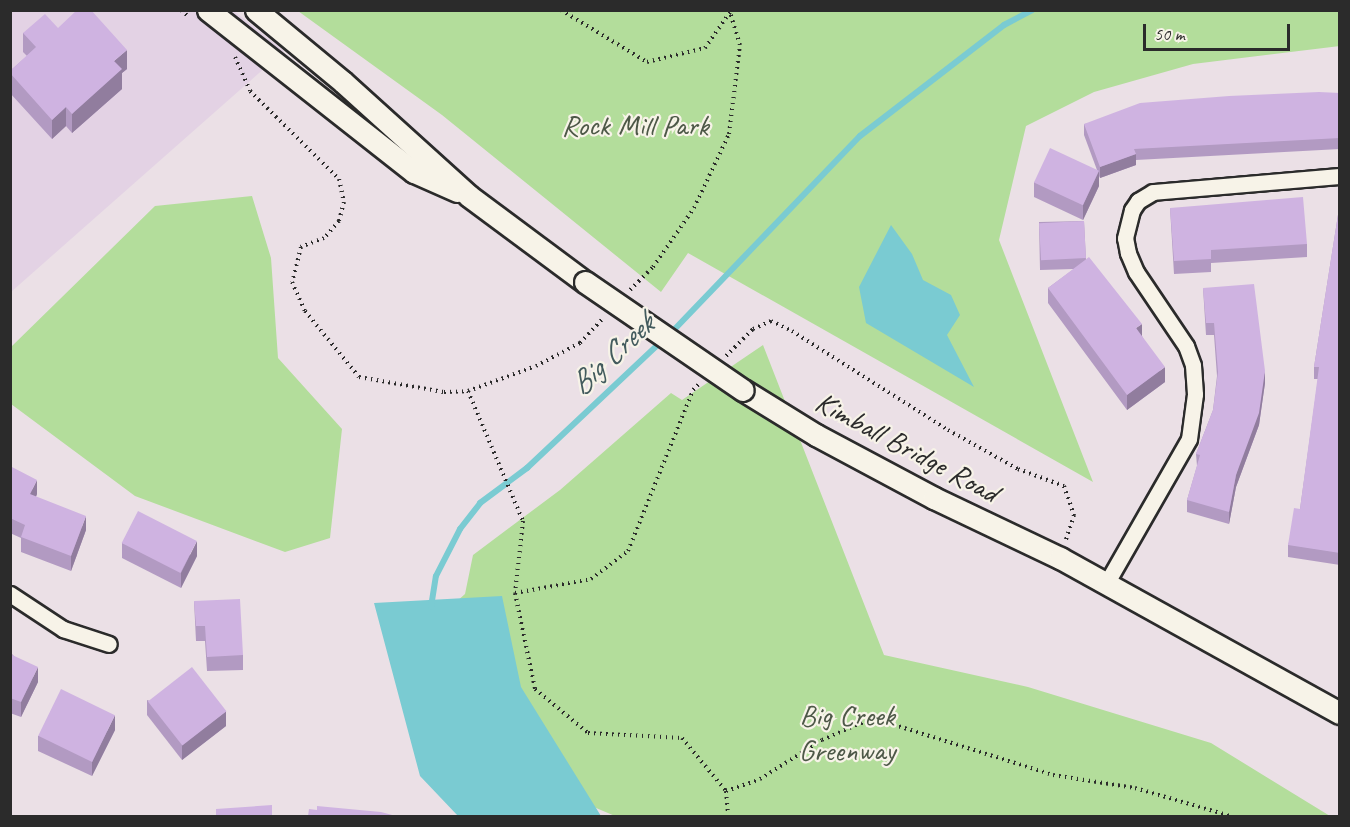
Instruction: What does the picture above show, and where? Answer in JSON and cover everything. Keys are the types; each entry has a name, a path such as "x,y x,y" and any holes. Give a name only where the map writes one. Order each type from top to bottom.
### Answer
{"street":[{"name":"Kimball Bridge Road","path":"256,10 352,89 470,196 585,282 743,390 905,482 1106,584 1340,713"},
{"name":"Kimball Bridge Road","path":"203,18 414,171 470,196"},
{"path":"1106,584 1189,439 1195,394 1193,365 1186,346 1136,272 1128,253 1125,238 1132,210 1138,201 1153,192 1340,176"},
{"path":"10,594 63,629 109,644"}],"path":[{"path":"181,10 203,18"},
{"path":"561,10 647,62 705,48 730,11"},
{"path":"628,292 653,267 694,208 729,134 740,45 730,11"},
{"path":"226,48 234,56 250,91 339,179 344,202 339,221 324,238 301,247 292,282 305,311 359,377 444,392 468,391 536,366 580,343 612,309"},
{"path":"468,391 523,521 515,593 535,688 588,733 682,738 726,791 728,816"},
{"path":"726,791 760,779 822,740 861,723 882,721 1053,775 1135,788 1232,816"}],"shaded area":[{"path":"11,11 234,11 284,51 11,292"}],"green space":[{"name":"Rock Mill Park","path":"1339,10 1340,46 1193,64 1094,92 1026,126 999,240 1093,482 688,253 661,292 442,115 298,11"},
{"path":"252,196 271,258 278,358 342,429 330,538 285,552 135,496 11,404 11,347 155,206"},
{"name":"Big Creek Greenway","path":"763,345 884,655 1028,687 1211,743 1330,816 615,816 523,777 445,612 465,594 473,555 560,490 671,393 682,400"}],"water":[{"path":"891,225 912,254 923,280 951,295 960,315 947,335 974,387 866,323 859,287"},
{"path":"502,596 521,687 601,816 458,816 420,776 374,603"}],"building":[{"path":"77,10 91,10 127,50 114,61 122,69 72,114 66,107 52,120 10,71 36,47 23,33 45,14 58,28"},
{"path":"1319,92 1340,93 1340,138 1134,149 1136,154 1100,167 1084,124 1140,103"},
{"path":"1050,148 1099,171 1083,205 1034,182"},
{"path":"1303,197 1307,244 1211,250 1211,259 1174,261 1170,208"},
{"path":"1340,202 1340,553 1288,545 1294,508 1300,509 1319,367 1314,367"},
{"path":"1084,221 1086,258 1041,260 1039,223"},
{"path":"1089,257 1142,324 1136,328 1165,367 1127,395 1048,288"},
{"path":"1254,284 1265,371 1259,413 1236,475 1229,512 1187,500 1200,455 1196,454 1213,410 1218,372 1214,323 1206,323 1203,288"},
{"path":"10,466 37,480 30,494 86,516 71,556 21,537 25,525 10,518"},
{"path":"138,511 197,541 180,573 122,543"},
{"path":"240,599 243,655 207,657 205,626 196,626 194,601"},
{"path":"10,654 38,667 21,702 10,698"},
{"path":"192,667 226,711 182,746 148,701"},
{"path":"61,689 115,715 92,762 38,736"},
{"path":"272,805 272,816 216,816 216,809"},
{"path":"317,806 381,812 396,816 308,816 309,809 317,810"}],"waterway":[{"name":"Big Creek","path":"670,334 860,136 1004,25 1032,10"},
{"name":"Big Creek","path":"431,607 436,576 460,529 480,503 527,468 662,341"}]}
